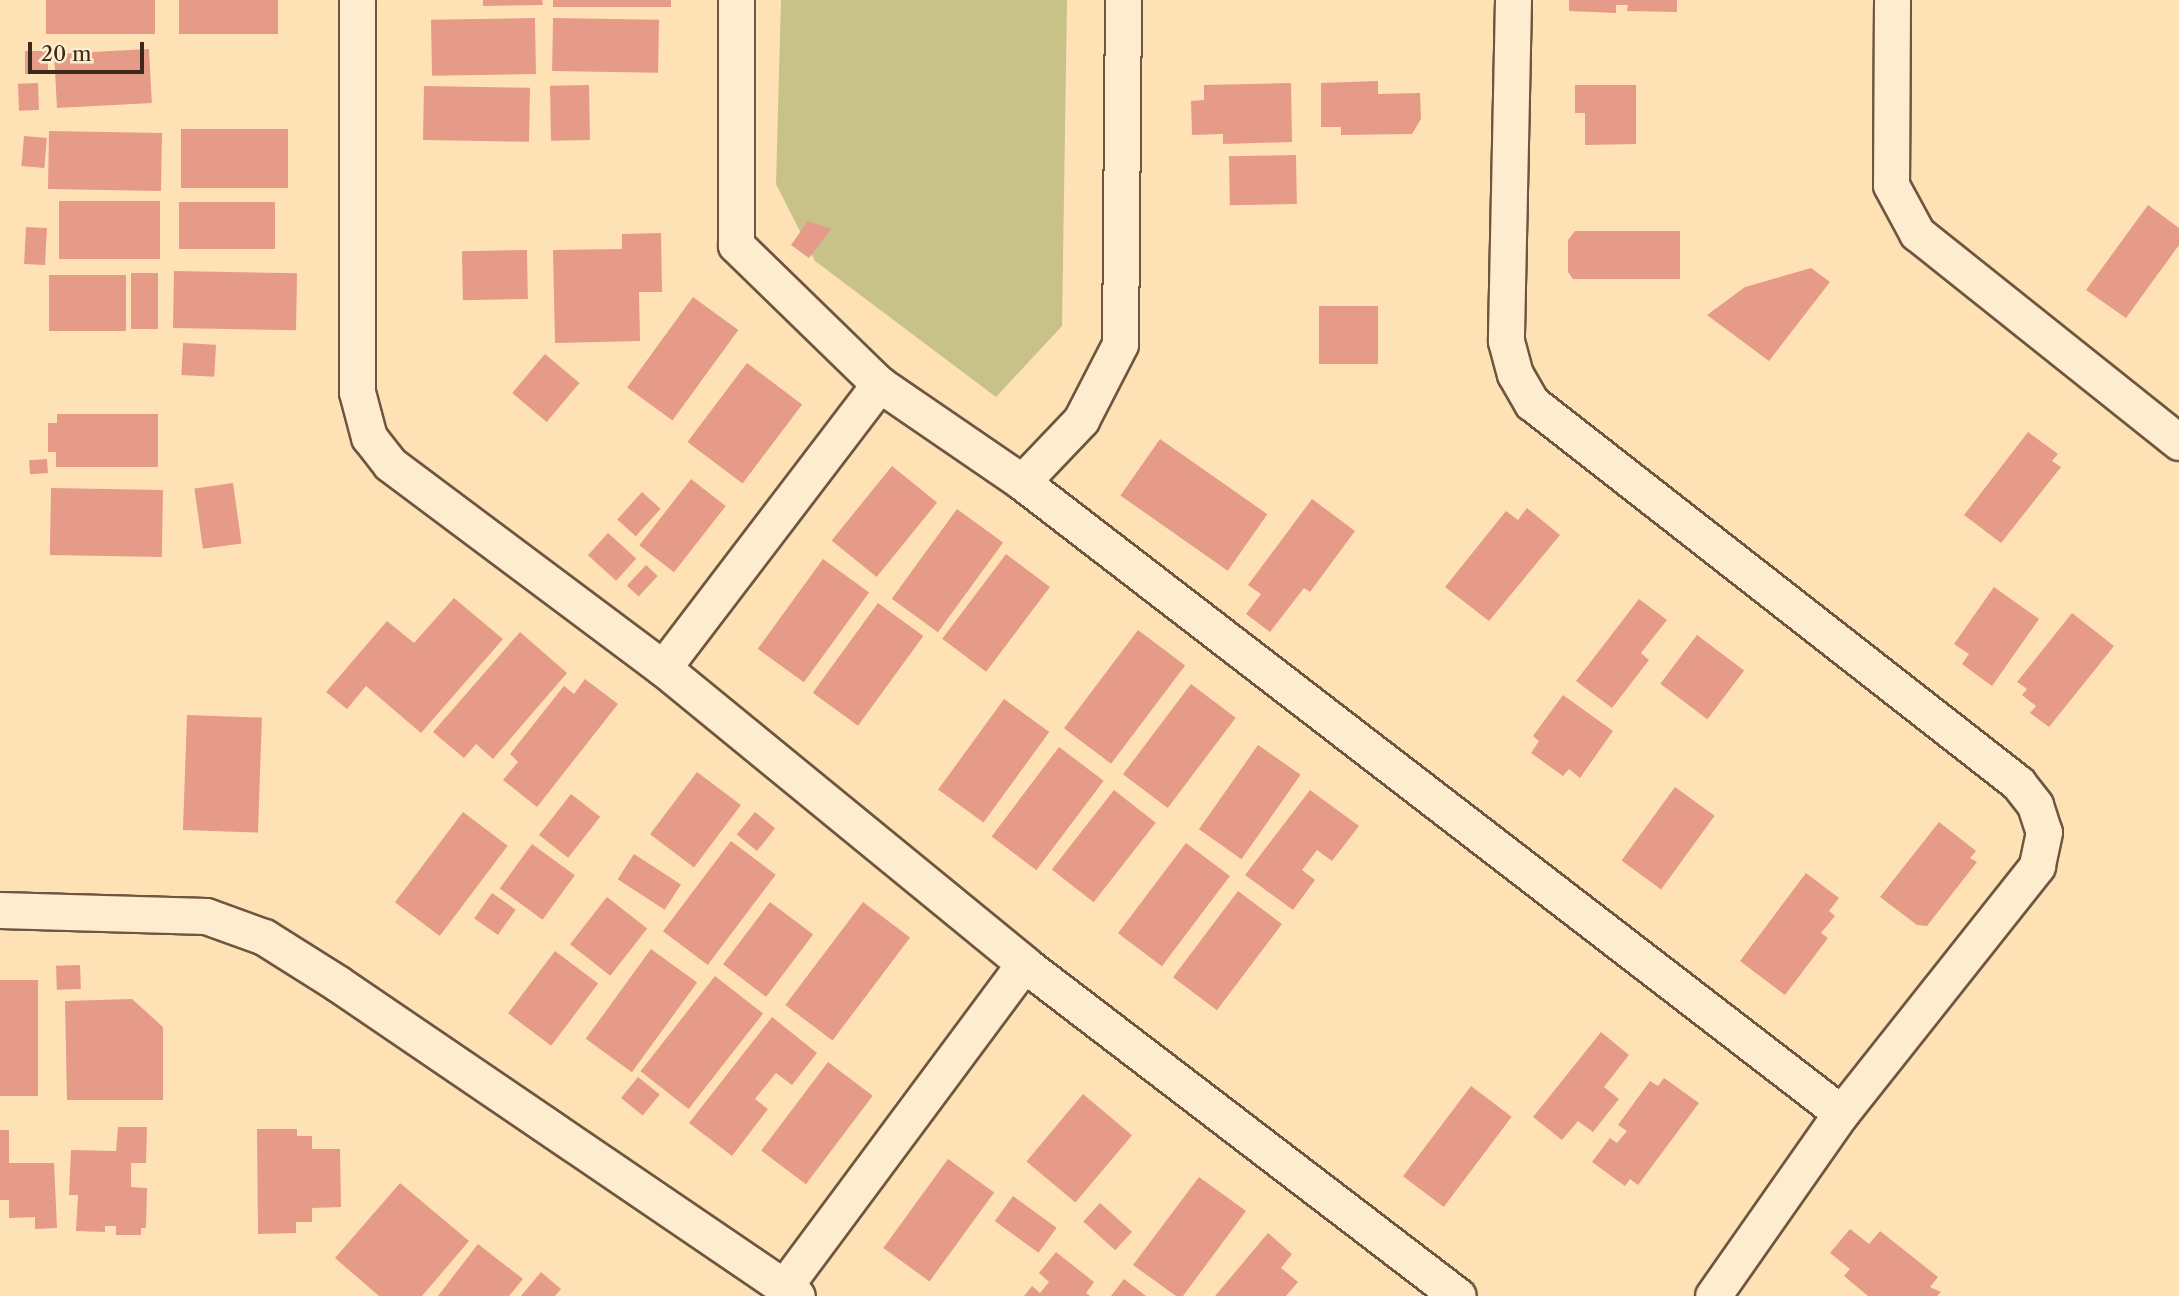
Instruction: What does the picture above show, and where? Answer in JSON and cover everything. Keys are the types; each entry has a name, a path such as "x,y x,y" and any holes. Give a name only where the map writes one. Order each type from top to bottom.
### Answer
{"street":[{"path":"357,0 357,393 369,437 390,464 663,668 1024,964 1458,1296"},
{"path":"737,0 737,245 879,384 1021,482 1841,1113"},
{"path":"1021,482 1082,420 1120,344 1123,0"},
{"path":"1513,0 1506,341 1515,374 1532,403 2018,783 2035,805 2044,832 2036,866 1841,1113 1713,1296"},
{"path":"1892,0 1891,186 1917,233 2179,442"},
{"path":"663,668 879,384"},
{"path":"0,910 206,916 264,937 349,991 790,1291 1024,964"}],"shaded area":[{"path":"781,0 1067,0 1062,326 996,397 815,261 776,184"}],"building":[{"path":"46,0 155,0 155,34 46,34"},
{"path":"179,0 278,0 278,34 179,34"},
{"path":"483,0 542,0 543,5 483,6"},
{"path":"553,0 671,0 671,7 553,7"},
{"path":"1569,0 1677,0 1677,12 1627,11 1628,5 1616,5 1616,13 1569,11"},
{"path":"535,18 536,74 432,76 431,20"},
{"path":"553,18 659,20 658,73 552,71"},
{"path":"149,49 152,103 57,108 54,54"},
{"path":"25,51 48,51 48,74 25,74"},
{"path":"1378,81 1378,94 1420,93 1421,119 1412,134 1341,135 1341,127 1321,127 1321,83"},
{"path":"38,83 39,110 19,111 18,84"},
{"path":"1291,83 1292,142 1223,144 1223,134 1192,135 1191,101 1204,100 1204,85"},
{"path":"589,85 590,140 551,141 550,86"},
{"path":"1575,85 1636,85 1636,144 1585,145 1585,113 1575,113"},
{"path":"424,86 530,88 529,142 423,140"},
{"path":"181,129 288,129 288,188 181,188"},
{"path":"49,131 162,133 161,191 48,189"},
{"path":"24,136 47,138 44,168 21,166"},
{"path":"1296,155 1297,204 1230,205 1229,156"},
{"path":"59,201 160,201 160,259 59,259"},
{"path":"179,202 275,202 275,249 179,249"},
{"path":"2148,205 2179,228 2179,245 2126,318 2086,290"},
{"path":"808,221 831,229 809,258 791,245"},
{"path":"26,227 47,228 45,265 24,264"},
{"path":"1575,231 1680,231 1680,279 1573,279 1568,272 1568,240"},
{"path":"661,233 662,292 639,292 640,341 555,343 553,250 622,249 622,234"},
{"path":"527,250 528,299 463,300 462,251"},
{"path":"1811,268 1830,282 1769,361 1707,315 1745,287"},
{"path":"174,271 297,273 296,330 173,328"},
{"path":"131,273 158,273 158,329 131,329"},
{"path":"49,275 126,275 126,331 49,331"},
{"path":"693,297 738,330 672,421 627,388"},
{"path":"1319,306 1378,306 1378,364 1319,364"},
{"path":"183,343 216,345 214,377 181,375"},
{"path":"545,354 579,383 547,422 512,393"},
{"path":"747,363 802,405 743,484 687,442"},
{"path":"57,414 158,414 158,467 56,467 56,452 48,452 48,423 57,423"},
{"path":"2028,432 2058,454 2052,461 2061,467 2001,543 1964,515"},
{"path":"1160,439 1267,514 1228,571 1120,496"},
{"path":"47,459 48,473 30,474 29,460"},
{"path":"892,466 937,503 877,577 832,541"},
{"path":"691,479 726,506 674,572 639,545"},
{"path":"233,483 241,543 203,549 194,488"},
{"path":"51,488 163,490 162,557 50,555"},
{"path":"642,492 661,509 636,536 617,519"},
{"path":"1312,499 1355,531 1310,592 1304,588 1270,632 1246,614 1261,594 1248,585"},
{"path":"1527,508 1560,535 1489,621 1445,587 1506,511 1518,520"},
{"path":"957,509 1003,543 938,632 892,599"},
{"path":"608,533 636,558 616,581 588,555"},
{"path":"1006,554 1050,587 986,672 942,639"},
{"path":"823,559 869,593 804,682 758,649"},
{"path":"646,565 658,576 639,596 627,585"},
{"path":"1994,587 2039,619 1992,686 1962,664 1969,654 1954,644"},
{"path":"454,598 503,639 421,733 366,686 347,709 326,692 387,621 414,643"},
{"path":"1639,599 1667,620 1641,653 1649,660 1612,708 1576,681"},
{"path":"878,603 923,636 858,726 813,693"},
{"path":"2072,613 2114,646 2049,727 2030,713 2036,706 2022,695 2027,689 2017,682"},
{"path":"1138,630 1185,666 1111,764 1064,728"},
{"path":"520,632 567,673 493,759 476,744 464,758 433,732"},
{"path":"1697,635 1744,671 1707,719 1660,684"},
{"path":"585,679 618,704 537,807 503,780 518,762 510,754 564,686 574,694"},
{"path":"1191,684 1236,718 1168,808 1123,774"},
{"path":"1563,695 1613,731 1580,778 1569,769 1563,776 1531,753 1539,741 1533,736"},
{"path":"1004,699 1049,732 983,823 938,790"},
{"path":"187,715 262,718 258,833 183,830"},
{"path":"1258,745 1301,775 1242,859 1199,829"},
{"path":"1059,747 1104,781 1036,870 992,836"},
{"path":"697,772 741,805 694,867 650,834"},
{"path":"1675,787 1715,816 1661,889 1622,861"},
{"path":"1114,790 1156,823 1094,902 1052,870"},
{"path":"1310,790 1359,826 1332,861 1317,850 1302,870 1315,880 1293,910 1245,875"},
{"path":"571,794 600,817 568,858 539,835"},
{"path":"463,812 508,846 440,936 395,902"},
{"path":"755,812 775,828 757,851 737,835"},
{"path":"1939,822 1976,851 1970,858 1977,862 1927,926 1917,925 1880,897"},
{"path":"731,841 776,875 708,965 663,931"},
{"path":"1186,843 1230,876 1162,966 1118,933"},
{"path":"532,844 575,875 543,920 500,888"},
{"path":"634,854 681,884 665,910 618,879"},
{"path":"1806,873 1839,898 1829,911 1835,916 1821,933 1828,938 1785,995 1740,961"},
{"path":"1238,891 1282,924 1217,1010 1173,977"},
{"path":"492,893 516,910 498,935 474,918"},
{"path":"607,897 647,928 610,976 570,944"},
{"path":"770,902 813,934 766,997 723,964"},
{"path":"863,902 910,938 832,1041 785,1005"},
{"path":"651,949 697,983 632,1072 586,1039"},
{"path":"555,951 598,983 551,1046 508,1013"},
{"path":"80,965 81,989 57,990 56,966"},
{"path":"715,976 763,1014 689,1109 641,1071"},
{"path":"0,980 38,980 38,1096 0,1096"},
{"path":"132,999 163,1027 163,1100 67,1100 65,1001"},
{"path":"772,1017 817,1053 792,1085 776,1073 755,1099 768,1109 732,1156 689,1123"},
{"path":"1601,1032 1629,1055 1604,1087 1619,1099 1593,1132 1578,1121 1562,1140 1533,1117"},
{"path":"828,1062 873,1096 806,1184 761,1151"},
{"path":"638,1077 660,1095 643,1116 621,1098"},
{"path":"1664,1078 1699,1103 1638,1185 1630,1179 1625,1186 1592,1162 1610,1138 1617,1143 1627,1131 1618,1125 1650,1081 1658,1086"},
{"path":"1471,1086 1512,1117 1444,1207 1403,1176"},
{"path":"1083,1094 1132,1135 1075,1203 1026,1161"},
{"path":"118,1127 147,1127 146,1163 131,1163 131,1187 147,1188 146,1228 141,1228 141,1235 116,1235 116,1226 105,1226 105,1232 76,1231 78,1195 69,1195 71,1150 116,1151"},
{"path":"257,1129 297,1129 297,1136 312,1136 312,1149 340,1149 341,1207 312,1208 312,1222 296,1222 296,1233 258,1234"},
{"path":"0,1130 9,1130 9,1163 54,1163 57,1228 35,1229 35,1217 9,1218 9,1200 0,1200"},
{"path":"948,1159 994,1193 929,1281 883,1248"},
{"path":"1199,1177 1246,1211 1183,1296 1176,1296 1133,1265"},
{"path":"400,1183 469,1241 422,1296 379,1296 335,1258"},
{"path":"1013,1196 1057,1228 1038,1253 995,1221"},
{"path":"1100,1203 1132,1232 1115,1250 1083,1222"},
{"path":"1850,1229 1869,1244 1880,1231 1938,1277 1930,1287 1941,1292 1937,1296 1868,1296 1844,1276 1850,1269 1830,1253"},
{"path":"1268,1233 1292,1254 1281,1268 1298,1282 1286,1296 1215,1296"},
{"path":"478,1244 523,1279 509,1296 438,1296"},
{"path":"1056,1252 1094,1282 1086,1293 1090,1296 1024,1296 1032,1286 1040,1293 1049,1282 1039,1273"},
{"path":"541,1272 561,1289 555,1296 521,1296"},
{"path":"1124,1279 1146,1296 1111,1296"}]}
